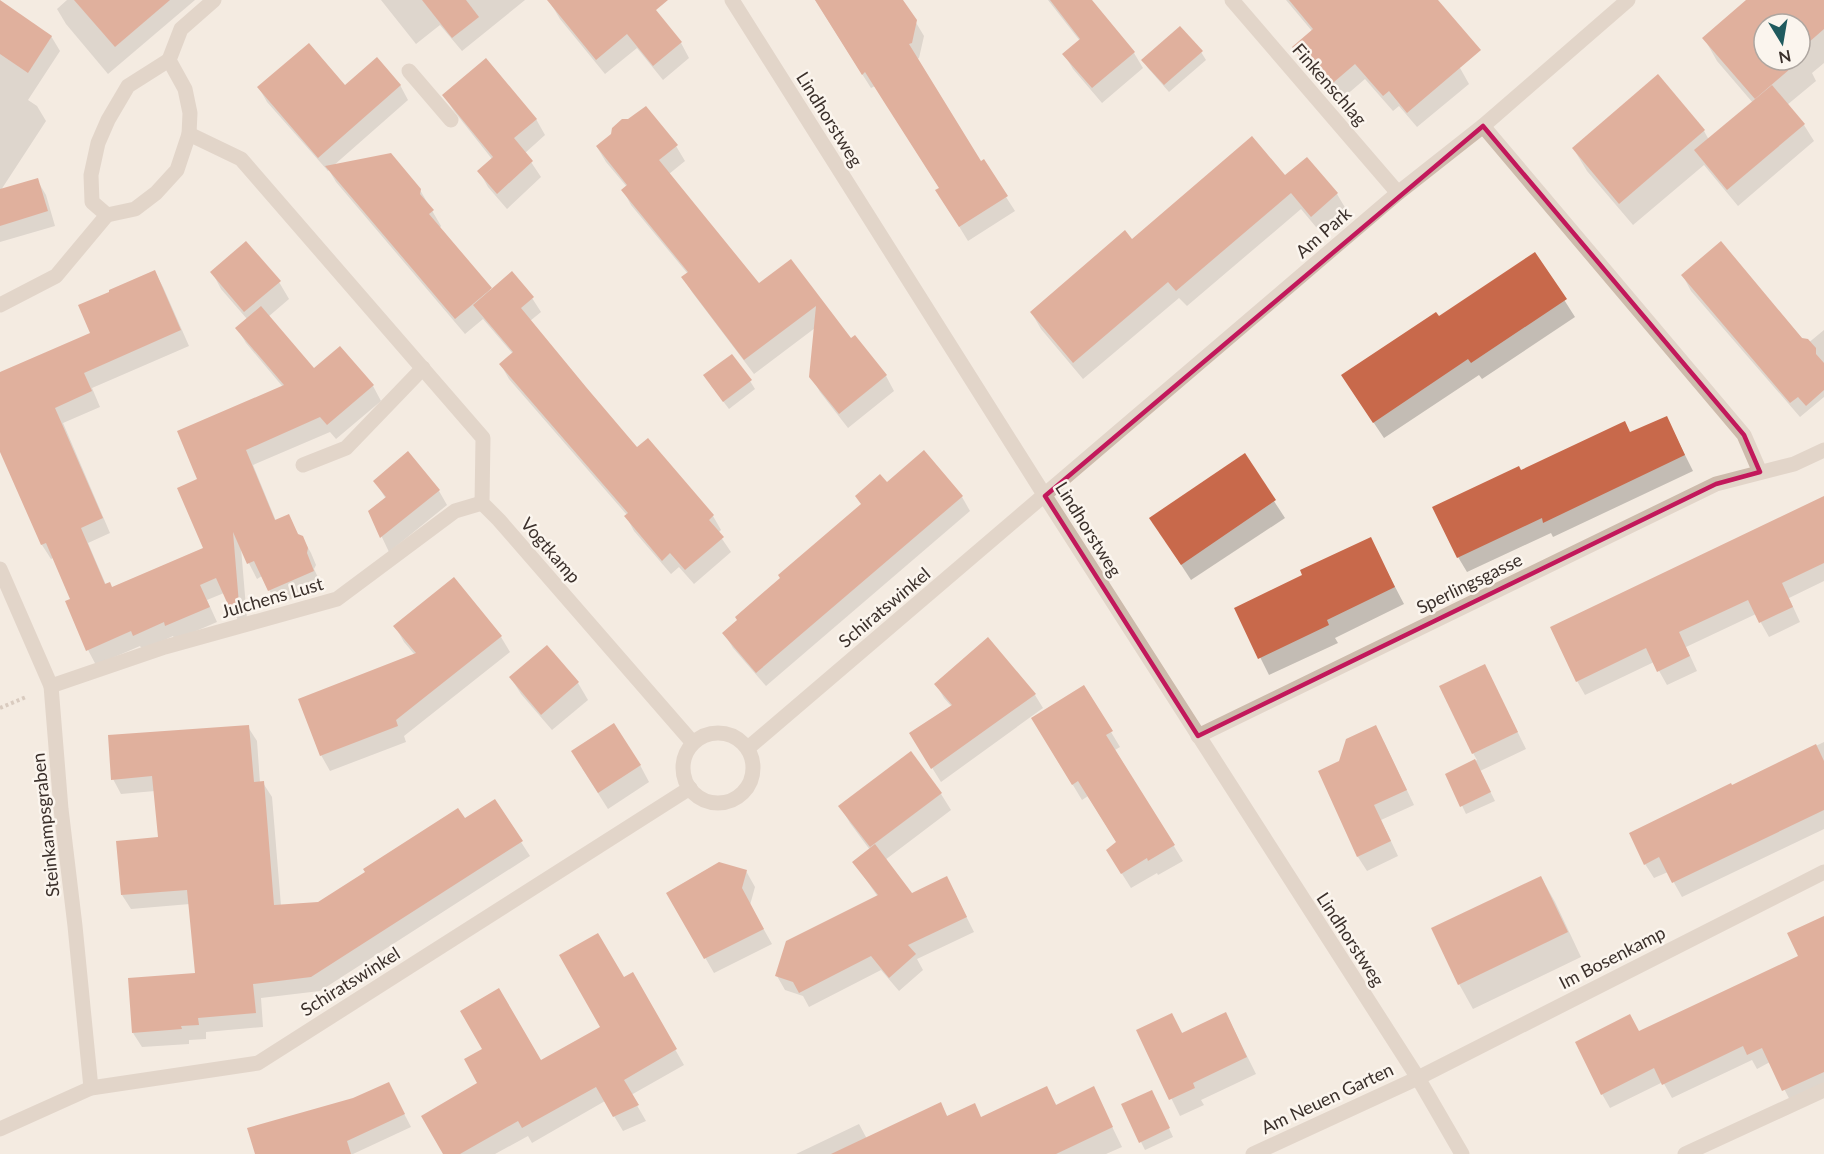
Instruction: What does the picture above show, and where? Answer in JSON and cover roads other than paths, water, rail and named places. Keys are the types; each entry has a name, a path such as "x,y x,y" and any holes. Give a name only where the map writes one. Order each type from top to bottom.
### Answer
{"street":[{"path":"107,215 92,202 91,175 98,143 108,120 128,86 169,60 181,29 214,0"},
{"name":"Lindhorstweg","path":"732,0 1045,496 1418,1078 1462,1154"},
{"name":"Finkenschlag","path":"1232,0 1398,193"},
{"name":"Am Park","path":"1045,496 1398,193 1483,126 1628,0"},
{"path":"0,306 56,276 107,215 135,209 156,193 177,170 189,134 190,113 185,89 169,60"},
{"path":"409,71 451,120"},
{"path":"1483,126 1744,435 1760,472"},
{"path":"189,134 241,159 483,438 482,502"},
{"path":"303,465 346,448 423,368"},
{"name":"Sperlingsgasse","path":"1198,736 1716,484 1794,464 1824,450"},
{"name":"Schiratswinkel","path":"748,748 1045,496"},
{"name":"Julchens Lust","path":"51,686 165,647 337,599 455,511 482,502"},
{"name":"Vogtkamp","path":"482,502 693,743"},
{"name":"Steinkampsgraben","path":"0,568 51,686 61,809 91,1088"},
{"path":"715,733 727,734 739,739 748,748 753,761 753,774 748,787 738,796 726,802 712,803 700,798 690,789 684,778 683,765 686,753 693,743 703,736 715,733"},
{"name":"Schiratswinkel","path":"0,1129 91,1088 258,1063 690,789"},
{"name":"Im Bosenkamp","path":"1418,1078 1824,872"},
{"name":"Am Neuen Garten","path":"1253,1154 1418,1078"},
{"path":"1685,1154 1824,1090"}]}
